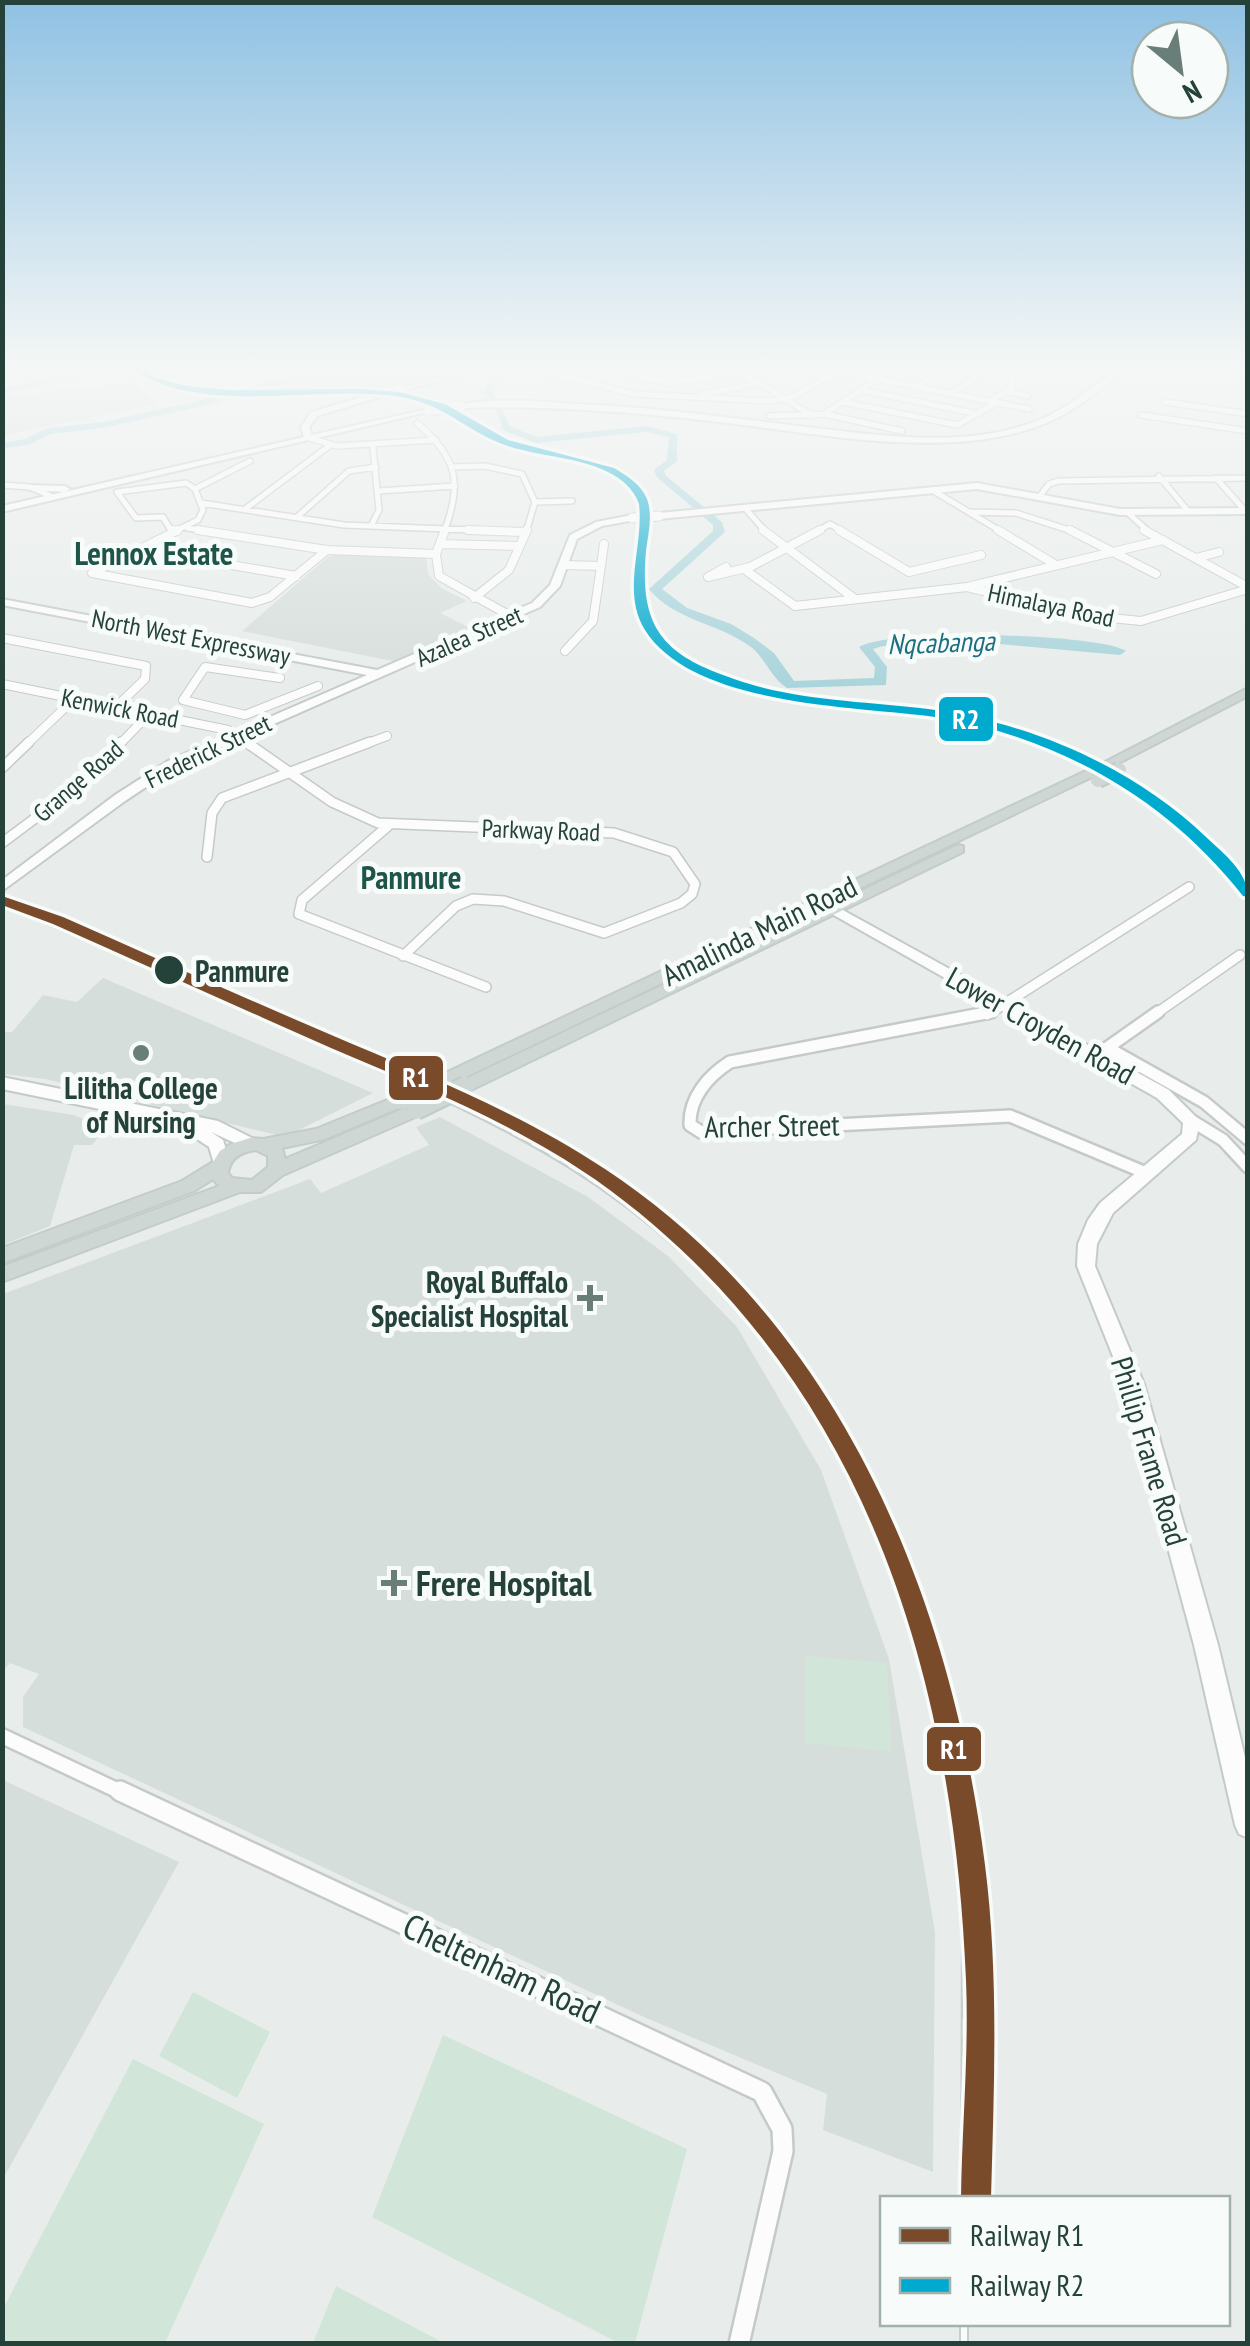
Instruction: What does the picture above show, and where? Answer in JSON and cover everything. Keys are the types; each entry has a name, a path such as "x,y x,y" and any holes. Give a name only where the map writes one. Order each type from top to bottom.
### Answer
{"main road":[{"name":"Amalinda Main Road","path":"2,1275 235,1187 255,1186 278,1170 409,1105 443,1081 1093,777 1246,692"},
{"name":"Amalinda Main Road","path":"2,1256 188,1186 220,1164 232,1150 319,1135 465,1086 826,905"},
{"path":"257,1144 276,1152 278,1170"},
{"path":"220,1164 222,1180 235,1187"}],"street":[{"path":"30,488 50,496 134,473"},
{"path":"2,507 142,473"},
{"path":"194,489 231,473"},
{"path":"245,509 292,473"},
{"path":"297,517 347,473"},
{"path":"371,526 379,510 377,473"},
{"path":"453,473 457,504 436,554 439,576 514,618"},
{"path":"474,598 505,581 526,532 535,502 520,473"},
{"path":"1156,473 1188,512"},
{"path":"1216,478 1246,512"},
{"path":"1039,498 1055,481 1248,478"},
{"path":"327,550 257,602 98,577 92,571 180,529 202,517 194,489 182,483 119,490 136,518 163,517 170,529 180,529 327,550 436,554"},
{"path":"2,485 68,489"},
{"path":"378,491 454,486"},
{"path":"745,508 982,487 1127,512 1246,512"},
{"path":"932,490 1056,565"},
{"path":"535,502 572,501"},
{"path":"201,504 371,526 526,532"},
{"path":"745,508 760,528 855,599"},
{"name":"Azalea Street","path":"380,674 514,618 548,595 569,542 577,534 632,518 745,508"},
{"path":"968,512 988,510 1068,527 1156,574"},
{"path":"1127,512 1134,524 1248,588"},
{"path":"726,567 710,579 744,569 830,524 909,572 981,554"},
{"path":"966,587 1163,540"},
{"path":"441,544 520,546"},
{"path":"566,651 593,621 604,544"},
{"path":"137,549 296,576"},
{"path":"1196,558 1218,552"},
{"path":"563,564 601,566"},
{"name":"Himalaya Road","path":"744,569 791,605 966,587 1080,615 1132,621 1156,620 1248,588"},
{"name":"North West Expressway","path":"2,602 380,674"},
{"path":"2,638 146,666 145,679 116,707"},
{"path":"280,678 206,667 183,700 250,714 318,686"},
{"name":"Frederick Street","path":"2,887 149,778 380,674"},
{"name":"Kenwick Road","path":"2,684 198,723 238,735"},
{"path":"2,768 75,698"},
{"path":"198,723 214,709"},
{"name":"Grange Road","path":"2,844 81,784 149,714"},
{"name":"Parkway Road","path":"238,735 344,809 388,826 614,832 672,852 684,863 695,884 692,894 681,903 604,933 504,901 474,899 456,906 403,956"},
{"path":"207,856 218,801 387,736"},
{"path":"388,826 302,900 298,910 306,920 486,987"},
{"path":"1007,1005 1189,887"},
{"name":"Lower Croyden Road","path":"826,905 1007,1005 1221,1114 1248,1139"},
{"path":"1102,1052 1240,955"},
{"name":"Archer Street","path":"1007,1005 984,1017 766,1052 730,1062 717,1071 698,1096 689,1114 690,1125 702,1132 1010,1116 1146,1173"},
{"name":"Lower Croyden Road","path":"1102,1052 1172,1100 1234,1150 1248,1167"},
{"path":"2,1083 218,1127 257,1144"},
{"path":"1197,1124 1221,1114"},
{"path":"175,1120 217,1144 220,1164"},
{"name":"Phillip Frame Road","path":"1197,1124 1190,1136 1098,1218 1085,1248 1086,1266 1134,1384 1206,1645 1248,1825"},
{"name":"Cheltenham Road","path":"2,1736 762,2092 782,2129 783,2151 739,2344"}],"shaded area":[{"path":"340,553 426,556 428,574 441,588 467,601 440,613 470,628 393,661 242,631 328,557"},
{"name":"Lilitha College of Nursing","path":"103,978 373,1093 285,1137 45,1079 3,1074 2,1032 12,1032 43,995 77,1002"},
{"path":"3,1104 74,1115 105,1128 92,1145 74,1145 50,1226 3,1245"},
{"name":"Frere Hospital","path":"440,1117 588,1197 668,1256 737,1327 821,1470 889,1659 935,1932 933,2172 823,2130 827,2094 646,2018 23,1727 23,1697 39,1674 10,1663 3,1671 3,1294 310,1179 321,1193 429,1145 416,1127"},
{"path":"3,1780 179,1862 3,2179"}],"green space":[{"path":"805,1656 887,1663 891,1751 805,1743"},
{"path":"193,1992 270,2032 237,2098 159,2056"},
{"path":"443,2035 687,2149 635,2343 619,2343 372,2217"},
{"path":"133,2059 264,2124 165,2343 3,2343 3,2309"},
{"path":"336,2286 444,2343 313,2343"}],"waterway":[{"name":"Nqcabanga","path":"660,473 718,524 719,532 655,589 672,605 750,640 792,685 881,682 881,667 865,647 882,642 989,640 1120,651"}],"railway":[{"path":"615,473 633,490 643,512 643,613 656,637 682,659 707,673 761,691 953,717 1050,746 1137,791 1177,821 1248,893"},
{"path":"2,904 258,1015"},
{"path":"253,1012 475,1112 605,1188 666,1235 724,1291 780,1358"},
{"path":"778,1355 842,1456 891,1564 927,1678 951,1794"},
{"path":"951,1791 966,1928 965,2196"},
{"path":"964,2326 964,2344"}],"rail line":[{"name":"R2","path":"617,473 638,491 644,508 639,575 643,612 661,644 679,658 730,682 758,690 976,721 1065,751 1150,797 1220,858 1248,893"},
{"name":"R1","path":"2,900 428,1083 535,1135 603,1176 695,1249 772,1333 836,1428 888,1530 927,1639 955,1752 972,1866 980,1981 976,2196"}],"place":[{"name":"Panmure","path":"169,970"},
{"name":"Lilitha College of Nursing","path":"141,1053"},
{"name":"Royal Buffalo Specialist Hospital","path":"590,1298"},
{"name":"Frere Hospital","path":"394,1583"}],"district":[{"name":"Lennox Estate","path":"154,553"},
{"name":"Panmure","path":"411,877"}]}
